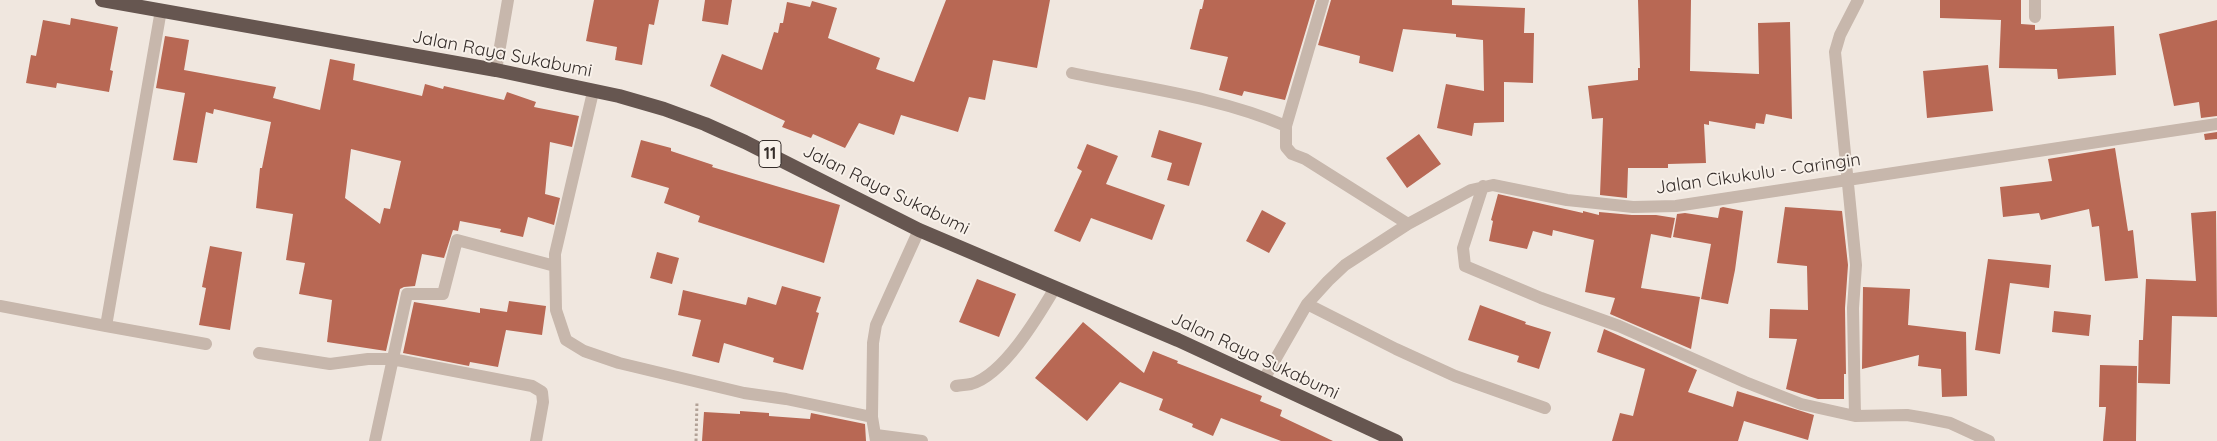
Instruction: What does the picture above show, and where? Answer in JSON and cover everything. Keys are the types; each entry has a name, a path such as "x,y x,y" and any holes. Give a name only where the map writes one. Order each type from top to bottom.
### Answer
{"highway":[{"name":"Jalan Raya Sukabumi","path":"102,0 496,70 619,96 664,109 705,124 777,157 919,230 1116,313 1264,379 1396,441"}],"street":[{"path":"496,70 508,0"},
{"path":"1323,0 1286,126 1286,147 1292,154 1305,159 1408,224"},
{"path":"1855,416 1853,308 1856,265 1846,179 1835,52 1840,35 1858,0"},
{"path":"2035,0 2035,17"},
{"path":"106,326 162,10"},
{"path":"1072,73 1209,101 1260,115 1286,126"},
{"path":"593,92 555,254 556,310 566,340 584,351 619,364 744,393 786,399 872,417"},
{"name":"Jalan Cikukulu - Caringin","path":"1264,379 1307,304 1345,266 1408,224 1471,190 1483,186 1503,186 1567,200 1654,207 1699,203 1846,179 2111,142 2217,124"},
{"path":"1483,186 1463,248 1465,266 1533,295 1619,326 1745,382 1801,404 1855,416 1907,415 1925,418 1950,423 1990,441"},
{"path":"919,230 876,326 872,417 876,438 922,441"},
{"path":"374,441 407,294 444,294 457,240 555,266"},
{"path":"956,386 972,384 988,375 1006,358 1037,320 1055,288"},
{"path":"1307,304 1396,349 1455,376 1545,408"},
{"path":"0,306 206,344"},
{"path":"260,353 330,364 368,359 392,359 532,386 542,392 543,402 536,441"}],"path":[{"path":"696,441 698,382"}],"building":[{"path":"594,0 659,0 654,25 649,24 642,65 615,60 617,47 586,41"},
{"path":"705,0 732,0 728,25 702,21"},
{"path":"946,0 1050,0 1037,68 993,60 985,100 969,97 958,132 901,115 894,135 859,123 845,148 813,134 811,138 782,127 785,121 710,86 722,54 762,70 774,32 778,33 780,23 783,23 787,2 810,7 812,1 837,8 828,38 880,58 876,69 914,82"},
{"path":"1204,0 1315,0 1285,100 1244,91 1242,96 1219,90 1228,57 1190,49"},
{"path":"1331,0 1452,0 1452,5 1525,8 1524,33 1534,33 1533,83 1504,82 1504,122 1474,123 1472,136 1437,128 1446,84 1484,91 1483,40 1456,37 1456,34 1403,29 1393,72 1359,63 1360,56 1318,45"},
{"path":"1638,0 1691,0 1690,71 1759,74 1758,23 1790,22 1792,119 1766,114 1764,124 1756,123 1755,129 1709,121 1709,125 1704,124 1706,163 1668,164 1668,168 1628,168 1627,198 1600,195 1603,118 1592,119 1588,86 1638,80 1638,68 1640,68"},
{"path":"1940,0 2021,0 2021,24 2035,25 2035,30 2114,26 2116,75 2058,79 2057,69 1999,68 2001,20 1940,18"},
{"path":"71,18 118,27 110,70 113,71 109,92 57,83 56,88 26,83 31,55 36,56 43,20 70,25"},
{"path":"2217,20 2217,116 2201,118 2199,102 2174,106 2159,34"},
{"path":"165,36 189,40 184,70 276,87 273,98 320,110 330,59 355,64 353,80 422,96 425,84 443,89 444,86 504,100 507,92 536,102 534,107 579,116 572,147 550,142 545,194 560,198 554,225 528,217 523,237 500,232 501,229 460,221 458,231 453,230 444,258 422,254 415,286 400,289 386,351 327,342 332,300 299,294 305,263 286,260 293,214 256,208 260,168 262,168 271,122 214,109 213,114 206,112 197,163 173,160 185,93 156,88","holes":["351,149 401,161 390,209 384,208 380,224 345,198"]},
{"path":"1988,65 1993,111 1927,118 1923,71"},
{"path":"1159,130 1202,143 1189,186 1167,180 1172,163 1151,157"},
{"path":"2217,132 2217,139 2205,140 2204,134"},
{"path":"1419,134 1441,164 1407,188 1386,158"},
{"path":"641,140 671,148 671,151 713,165 712,167 840,205 824,263 698,222 700,216 664,203 669,188 631,177"},
{"path":"1087,144 1118,156 1106,184 1165,205 1152,240 1091,218 1080,242 1054,231 1082,171 1077,168"},
{"path":"2115,148 2128,231 2133,230 2138,278 2105,281 2099,226 2092,227 2089,209 2041,220 2039,213 2003,217 2000,187 2052,181 2048,159"},
{"path":"1498,194 1583,213 1583,211 1599,215 1599,212 1675,218 1671,238 1651,234 1641,288 1700,297 1691,349 1610,314 1615,298 1585,292 1594,240 1553,230 1552,236 1533,231 1527,249 1489,241 1493,221 1491,220"},
{"path":"1785,207 1842,211 1848,265 1845,308 1846,374 1844,374 1844,399 1818,399 1786,389 1797,339 1769,338 1770,309 1808,310 1807,266 1777,263"},
{"path":"1720,208 1743,211 1728,304 1701,299 1711,244 1673,237 1677,214 1685,213 1718,218"},
{"path":"1262,210 1286,223 1269,253 1246,241"},
{"path":"2216,211 2217,317 2172,316 2170,384 2138,383 2139,340 2143,340 2146,279 2196,281 2191,213"},
{"path":"210,246 242,252 230,330 199,325 206,288 202,287"},
{"path":"657,252 679,258 672,284 650,278"},
{"path":"1988,259 2051,265 2049,288 2010,283 2000,354 1975,350"},
{"path":"977,279 1016,294 999,337 959,322"},
{"path":"782,286 821,297 816,312 819,313 803,370 773,362 774,358 724,343 719,363 692,356 701,320 678,315 683,290 746,305 748,297 776,305"},
{"path":"1863,287 1910,289 1908,325 1966,332 1967,396 1942,397 1941,369 1918,366 1919,355 1862,369"},
{"path":"509,301 546,306 542,335 506,330 498,367 470,362 469,366 403,353 414,302 480,313 480,308 507,312"},
{"path":"1480,305 1526,322 1525,324 1551,332 1539,369 1517,362 1519,356 1468,340"},
{"path":"2054,311 2091,315 2089,336 2052,332"},
{"path":"1083,322 1144,373 1153,351 1178,361 1177,363 1262,396 1260,401 1282,410 1280,416 1333,441 1281,441 1221,418 1213,436 1192,427 1193,424 1159,410 1163,399 1120,382 1087,421 1035,378"},
{"path":"1604,329 1697,370 1688,392 1733,407 1737,391 1814,415 1808,440 1744,421 1738,441 1612,441 1620,413 1633,416 1645,369 1597,352"},
{"path":"2100,365 2137,366 2136,441 2103,441 2106,407 2099,407"},
{"path":"740,411 769,413 769,416 810,419 811,413 865,424 866,441 702,441 704,412 740,414"}]}
